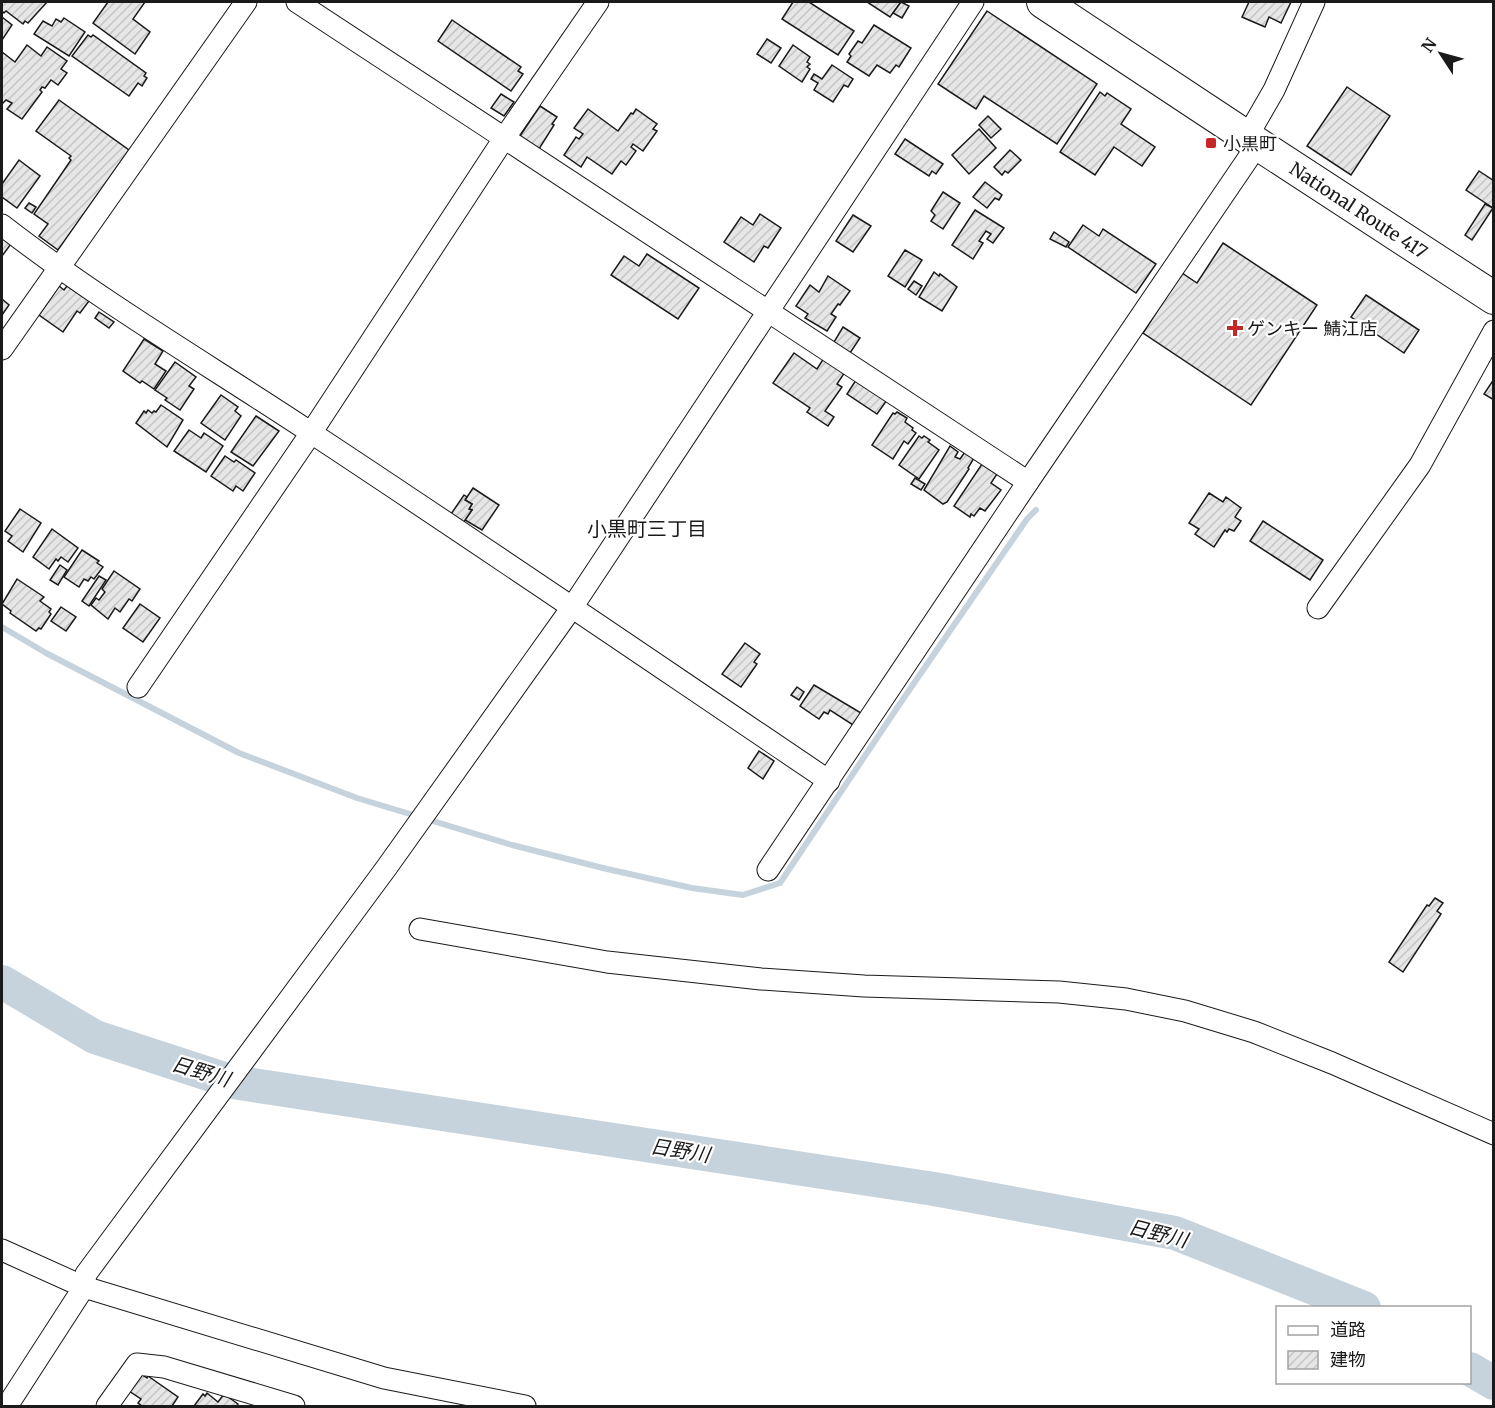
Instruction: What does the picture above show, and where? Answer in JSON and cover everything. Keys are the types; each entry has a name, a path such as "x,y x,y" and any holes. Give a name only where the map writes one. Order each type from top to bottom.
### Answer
{"highway":[{"name":"National Route 417","path":"1044,2 1252,141 1494,298"}],"street":[{"path":"2,349 246,2"},
{"path":"297,2 770,310 1028,482"},
{"path":"138,687 311,433 505,137 598,2"},
{"path":"7,1407 85,1281 387,867 573,606 973,2"},
{"path":"768,870 1028,482 1252,141 1314,2"},
{"path":"2,225 57,268 573,606 829,781"},
{"path":"1318,608 1420,465 1494,331"},
{"path":"420,929 607,962 761,979 864,986 1059,992 1126,999 1185,1011 1254,1032 1332,1063 1494,1134"},
{"path":"2,1250 85,1281 384,1378 525,1407"},
{"path":"106,1407 137,1364 164,1367 263,1402 294,1407"}],"building":[{"path":"2,2 47,2 28,23 25,21 23,24 6,11 4,13 2,11"},
{"path":"108,2 145,2 133,19 150,32 135,54 93,23"},
{"path":"793,2 809,2 854,31 838,55 782,19"},
{"path":"867,2 901,2 890,17"},
{"path":"901,2 909,6 902,18 893,13"},
{"path":"1249,2 1291,2 1281,23 1269,17 1265,27 1242,17"},
{"path":"987,11 1097,84 1057,144 984,96 976,109 938,84"},
{"path":"2,17 12,25 2,40"},
{"path":"64,18 85,32 69,56 34,34 43,21 52,26 56,19 61,22"},
{"path":"452,20 521,67 518,71 523,74 511,91 438,41"},
{"path":"874,25 911,48 899,67 896,65 890,73 877,65 869,76 847,62 851,56 849,54 858,41 862,43"},
{"path":"88,35 91,37 93,35 146,73 144,76 147,78 142,86 138,83 129,96 72,56"},
{"path":"767,39 781,48 771,63 757,54"},
{"path":"27,45 41,56 47,47 67,61 61,69 67,73 58,85 51,80 45,88 42,87 40,90 42,92 22,119 7,109 12,103 6,100 2,102 2,52 15,62"},
{"path":"793,45 810,57 807,62 810,64 807,67 810,69 802,82 779,66"},
{"path":"832,65 853,79 848,87 844,85 833,102 814,90 818,83 811,79 814,74 822,79"},
{"path":"1347,87 1390,116 1351,175 1307,146"},
{"path":"1100,92 1105,96 1107,93 1131,109 1121,124 1155,147 1142,166 1114,147 1095,175 1060,152"},
{"path":"501,94 514,102 504,116 491,108"},
{"path":"59,100 129,150 58,250 39,236 48,224 34,214 71,160 69,158 71,156 36,131"},
{"path":"540,106 557,117 539,149 520,136"},
{"path":"588,109 618,131 636,109 657,124 653,129 657,131 643,151 633,144 631,147 636,151 626,165 621,161 612,174 587,157 581,167 564,155 576,137 579,139 583,134 574,128"},
{"path":"988,116 1001,129 991,138 979,125"},
{"path":"979,129 996,148 969,174 952,155"},
{"path":"905,139 943,164 936,174 932,171 929,176 895,154"},
{"path":"1010,150 1021,160 1008,173 1005,171 1002,175 994,167"},
{"path":"19,160 40,176 17,208 2,197 2,184"},
{"path":"1479,171 1494,181 1493,208 1466,190"},
{"path":"985,182 1002,195 999,200 995,198 987,208 973,197"},
{"path":"943,192 960,203 943,229 931,221 935,215 931,211"},
{"path":"29,203 36,207 32,213 25,208"},
{"path":"1485,204 1493,208 1472,240 1465,235"},
{"path":"975,210 1004,228 993,243 987,239 991,234 986,231 979,241 983,243 973,259 952,245"},
{"path":"760,214 781,228 768,248 764,246 754,262 724,242 741,217 753,225"},
{"path":"853,215 871,226 853,252 836,241"},
{"path":"1083,225 1099,236 1103,229 1156,264 1136,293 1068,247"},
{"path":"1054,232 1069,242 1066,247 1050,239"},
{"path":"2,237 11,244 2,256"},
{"path":"1223,243 1317,305 1251,405 1143,333 1182,273 1197,283"},
{"path":"905,250 922,260 905,287 888,276"},
{"path":"647,254 699,288 678,319 611,275 624,256 639,266"},
{"path":"934,272 957,287 942,311 919,297"},
{"path":"828,276 850,291 831,314 836,317 827,331 805,318 808,314 796,306 810,285 819,292"},
{"path":"914,281 922,286 916,295 908,289"},
{"path":"59,286 64,290 67,286 89,301 80,313 77,311 63,332 39,315"},
{"path":"1366,295 1419,330 1404,353 1351,317"},
{"path":"2,299 9,305 2,315"},
{"path":"99,312 114,322 109,328 95,318"},
{"path":"843,327 860,338 850,353 834,342"},
{"path":"144,339 163,351 155,364 166,371 154,389 142,381 140,383 123,371"},
{"path":"794,353 817,369 824,358 845,372 837,384 842,387 825,411 834,417 828,426 807,412 810,408 773,383"},
{"path":"175,362 196,377 189,386 194,389 180,410 155,390"},
{"path":"1494,379 1494,400 1484,394"},
{"path":"856,380 887,400 877,414 847,394"},
{"path":"221,395 238,407 235,411 241,416 225,440 201,423"},
{"path":"161,405 183,420 167,447 136,423 144,411 146,413 148,410 152,413 156,412"},
{"path":"897,412 907,418 905,422 916,433 908,444 904,441 893,459 872,445 893,413"},
{"path":"256,416 279,431 253,466 231,452"},
{"path":"189,430 201,438 204,433 223,446 206,472 174,451"},
{"path":"919,436 930,440 928,442 939,450 919,479 899,465"},
{"path":"950,446 958,452 955,457 960,459 965,452 974,458 947,502 943,504 924,490"},
{"path":"225,456 234,462 236,460 255,473 243,491 236,486 233,491 211,476"},
{"path":"982,464 997,474 991,483 1001,490 985,511 980,508 974,516 971,514 970,517 954,506"},
{"path":"915,478 925,484 921,490 911,484"},
{"path":"473,488 499,505 482,530 465,520 472,510 469,509 472,504 465,500"},
{"path":"1209,493 1223,502 1226,497 1241,508 1235,517 1241,521 1234,531 1225,530 1214,547 1195,534 1199,529 1189,523"},
{"path":"464,495 467,497 465,500 472,504 469,509 472,510 461,526 449,517"},
{"path":"20,509 41,523 23,552 8,541 12,536 5,531"},
{"path":"1263,521 1323,560 1310,580 1250,541"},
{"path":"52,529 78,548 68,562 61,557 58,561 56,559 49,569 33,557"},
{"path":"82,550 99,561 97,563 103,567 94,579 91,577 88,581 84,579 79,587 64,577"},
{"path":"60,565 67,570 58,585 50,580"},
{"path":"114,571 140,589 132,601 129,599 120,612 115,608 108,619 91,605 105,592 102,589"},
{"path":"99,576 106,580 89,606 82,601"},
{"path":"17,579 44,597 40,601 51,609 49,612 51,614 41,629 36,631 10,613 11,611 2,604"},
{"path":"140,604 160,618 143,642 123,628"},
{"path":"61,607 76,617 66,631 51,621"},
{"path":"745,643 760,654 754,662 757,664 741,687 722,674"},
{"path":"814,685 861,713 853,725 830,710 828,714 824,712 819,719 800,706"},
{"path":"797,687 804,692 799,700 791,695"},
{"path":"759,751 774,761 763,779 748,768"},
{"path":"1435,898 1443,903 1437,911 1441,914 1403,972 1389,962 1427,905 1429,906"},
{"path":"141,1374 147,1378 148,1376 178,1397 172,1406 142,1406 138,1403 141,1399 129,1391"},
{"path":"207,1393 218,1402 224,1394 238,1404 236,1406 194,1406 203,1394 205,1396"}],"waterway":[{"path":"2,627 46,653 239,753 357,798 512,845 607,869 692,888 743,895 780,883 899,705 1027,519 1036,510"},
{"name":"日野川","path":"2,982 95,1037 233,1082 934,1189 1175,1233 1359,1306"},
{"name":"日野川","path":"1471,1370 1494,1383"}],"place":[{"name":"小黒町","path":"1211,143"},
{"name":"ゲンキー 鯖江店","path":"1235,328"}],"district":[{"name":"小黒町三丁目","path":"647,528"}]}
